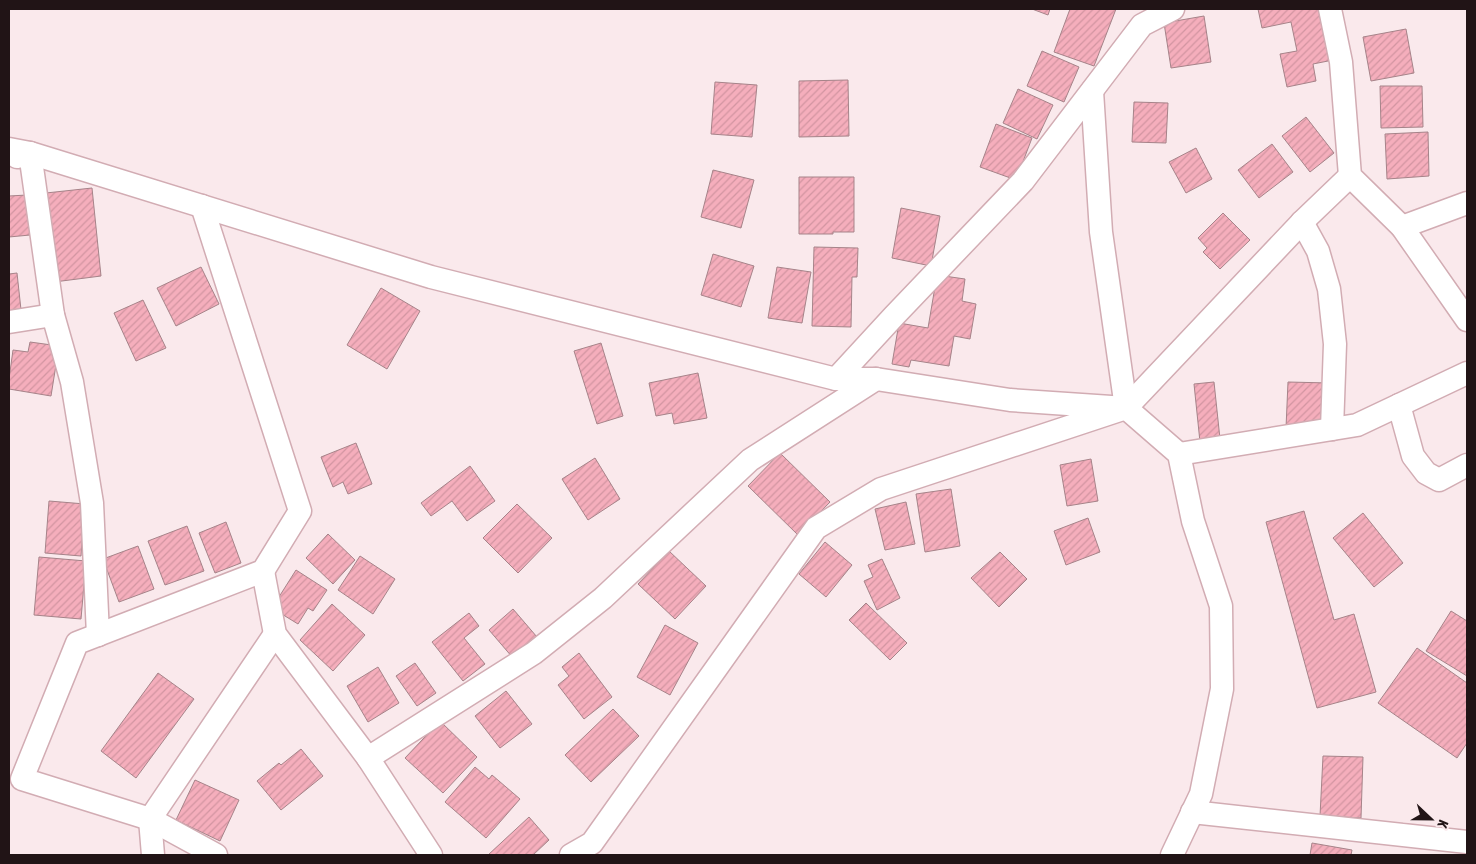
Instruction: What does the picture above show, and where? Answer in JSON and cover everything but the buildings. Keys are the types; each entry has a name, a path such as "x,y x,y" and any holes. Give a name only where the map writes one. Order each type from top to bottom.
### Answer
{"street":[{"path":"836,380 894,316 1023,181 1142,25 1173,9"},
{"path":"1330,9 1341,62 1350,176 1402,227 1467,320"},
{"path":"1092,91 1101,232 1126,408"},
{"path":"9,159 19,151"},
{"path":"19,151 431,277 836,380 876,379 1010,400 1126,408 1179,454 1193,521 1221,606 1222,689 1201,794 1172,855"},
{"path":"19,151 53,315 72,382 92,503 98,635"},
{"path":"571,855 592,843 816,528 881,488 1126,408 1302,222 1350,176"},
{"path":"1402,227 1467,203"},
{"path":"202,206 300,511 263,570 77,644 22,779 150,819 216,855"},
{"path":"1302,222 1318,251 1329,289 1336,344 1332,429"},
{"path":"9,322 53,315"},
{"path":"1179,454 1357,425 1467,373"},
{"path":"368,758 534,653 603,598 750,460 876,379"},
{"path":"1399,405 1414,456 1426,472 1439,480 1467,465"},
{"path":"263,570 274,634 368,758 431,855"},
{"path":"153,855 150,819 274,634"},
{"path":"1192,812 1467,842"}]}
